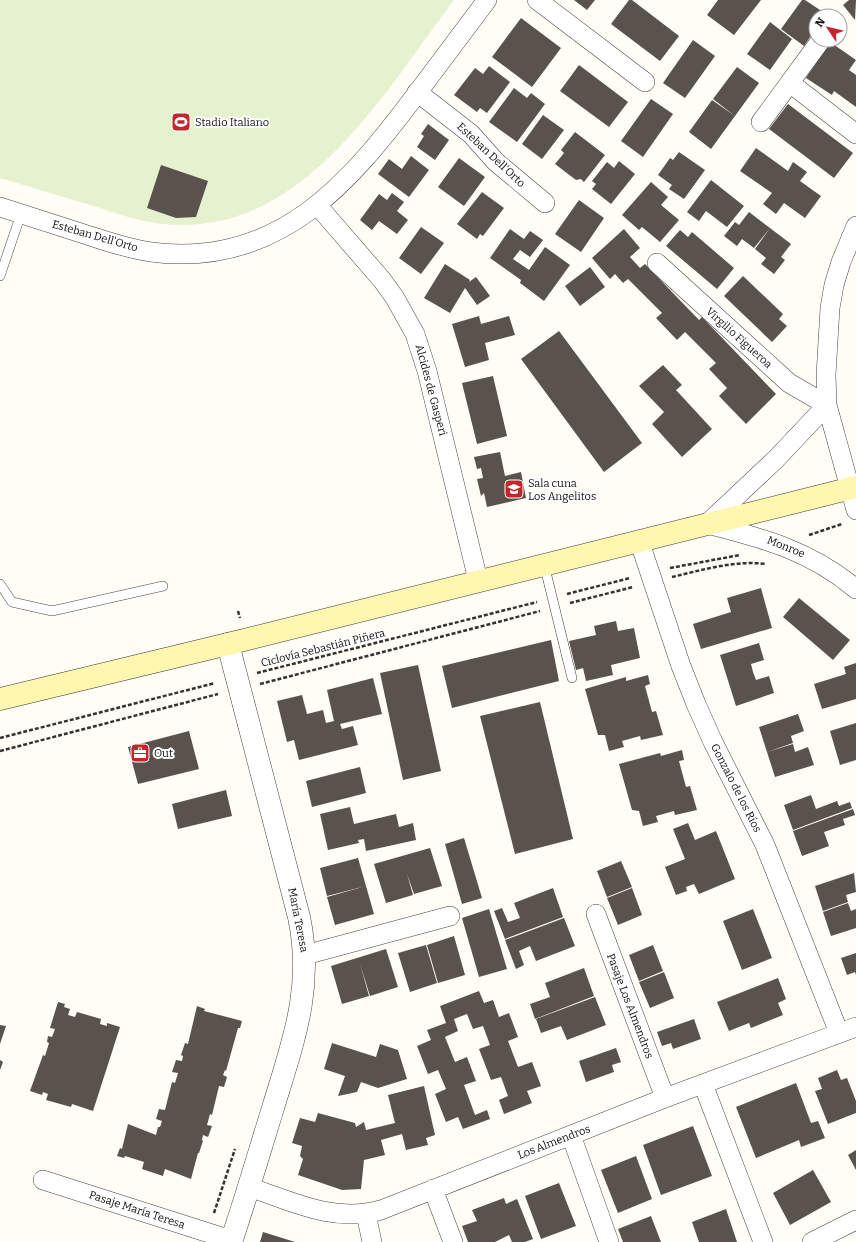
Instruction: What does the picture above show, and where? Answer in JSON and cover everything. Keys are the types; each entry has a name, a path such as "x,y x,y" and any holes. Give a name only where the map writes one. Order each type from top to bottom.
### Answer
{"main road":[{"path":"0,699 228,644 478,580 853,488"}],"street":[{"name":"Esteban Dell'Orto","path":"0,207 130,248 151,252 194,254 216,251 260,239 280,230 318,206 353,173 370,154 487,0"},
{"path":"537,0 645,82"},
{"path":"761,122 815,48"},
{"path":"790,83 856,134"},
{"name":"Esteban Dell'Orto","path":"417,92 471,134 496,162 545,203"},
{"name":"Alcides de Gasperi","path":"318,206 382,280 395,298 415,334 427,371 478,580"},
{"path":"856,226 841,262 830,308 826,375 827,405 853,488 856,510"},
{"name":"Virgilio Figueroa","path":"657,263 789,383 827,405"},
{"path":"707,524 776,459 827,405"},
{"name":"Monroe","path":"707,524 761,537 799,552 831,570 856,589"},
{"name":"Gonzalo de los Ríos","path":"639,540 681,666 696,704 726,769 765,845 848,1030"},
{"name":"María Teresa","path":"228,644 299,917 305,955 305,979 298,1023 249,1187 231,1241"},
{"name":"Pasaje Los Almendros","path":"596,914 665,1098"},
{"path":"305,955 450,916"},
{"name":"Los Almendros","path":"249,1187 333,1214 366,1214 665,1098 848,1030"},
{"path":"703,1084 763,1242"},
{"path":"571,1135 609,1242"},
{"name":"Pasaje María Teresa","path":"43,1180 231,1241"},
{"path":"433,1189 453,1242"},
{"path":"366,1214 372,1242"},
{"path":"812,1242 856,1220"}],"lane":[{"path":"0,276 21,214"},
{"path":"544,564 572,678"},
{"path":"0,584 12,602 52,610 163,586"}],"path":[{"path":"0,751 239,683 554,607 651,578 731,565 769,564"},
{"name":"Ciclovía Sebastián Piñera","path":"0,738 239,683 552,598 651,578"},
{"path":"207,1232 237,1144"}],"green space":[{"name":"Stadio Italiano","path":"0,0 454,0 398,77 367,116 334,153 297,185 257,209 212,223 163,224 125,216 0,178"}],"building":[{"path":"574,0 595,0 587,10"},
{"path":"629,0 632,0 679,36 660,61 611,24"},
{"path":"718,0 761,0 734,35 707,15"},
{"path":"802,0 805,0 817,8 808,8 808,40 804,46 781,29"},
{"path":"849,0 856,0 855,20 848,11 848,8 845,8 843,5"},
{"path":"521,18 561,48 532,87 492,57"},
{"path":"770,22 792,39 770,70 747,54"},
{"path":"693,40 715,56 685,98 663,83"},
{"path":"826,48 839,48 856,60 849,70 856,75 856,107 834,91 832,95 806,78"},
{"path":"579,65 628,102 609,127 560,91"},
{"path":"489,66 510,82 487,113 480,108 477,112 454,95 475,68 483,74"},
{"path":"737,67 759,83 735,116 713,99"},
{"path":"514,88 527,98 531,93 545,104 517,142 489,122"},
{"path":"651,99 673,114 643,157 621,141"},
{"path":"712,100 735,116 711,149 689,132"},
{"path":"788,104 853,153 834,178 769,129"},
{"path":"543,115 564,130 542,159 522,144"},
{"path":"428,124 449,140 435,160 417,147 424,136 421,134"},
{"path":"575,132 605,155 584,182 581,179 576,180 555,164 564,153 561,150"},
{"path":"756,148 788,171 793,162 807,172 800,181 821,196 805,218 784,203 776,214 763,204 772,193 740,171"},
{"path":"679,152 705,170 684,199 669,189 672,185 658,175 670,158 673,160"},
{"path":"411,156 429,170 409,197 378,174 389,159 402,169"},
{"path":"459,158 485,177 464,206 438,187"},
{"path":"619,161 635,174 611,204 592,189 596,184 592,181 607,162 614,168"},
{"path":"161,165 208,181 196,217 176,218 147,208"},
{"path":"711,180 744,206 727,227 706,211 699,221 687,212"},
{"path":"651,182 668,197 661,205 679,220 660,242 642,227 639,230 622,215"},
{"path":"482,192 504,208 483,236 480,234 477,239 457,224"},
{"path":"392,193 404,202 397,211 408,220 397,234 379,221 372,230 360,220 379,194 387,200"},
{"path":"579,200 604,218 581,252 555,234"},
{"path":"749,212 770,228 754,248 742,239 737,246 724,236 735,222 739,225"},
{"path":"421,227 444,243 421,274 399,258"},
{"path":"770,228 791,244 781,257 785,260 774,274 761,264 766,258 755,249"},
{"path":"510,229 524,239 530,231 543,240 530,257 520,250 513,259 529,270 545,247 570,265 544,301 520,283 521,280 490,258"},
{"path":"624,229 640,248 630,257 640,268 645,264 699,320 702,317 776,394 746,424 719,396 727,388 709,369 716,363 685,332 677,340 656,318 662,313 628,279 623,283 615,274 610,279 592,258"},
{"path":"680,230 688,237 692,232 734,268 717,289 666,246"},
{"path":"445,264 470,280 469,282 476,277 490,296 477,305 465,288 450,313 424,298"},
{"path":"590,267 605,287 580,306 565,286"},
{"path":"743,276 783,314 779,319 787,326 772,342 724,296"},
{"path":"479,316 481,324 509,316 515,335 485,343 489,360 465,367 452,324"},
{"path":"559,331 642,443 604,472 521,359"},
{"path":"663,365 682,385 676,390 712,429 682,457 652,424 664,412 639,386"},
{"path":"493,376 507,436 477,444 462,383"},
{"path":"500,452 505,476 521,472 526,498 487,507 484,493 481,496 477,479 483,478 481,468 477,469 474,457"},
{"path":"761,588 772,628 701,649 693,624 731,612 727,598"},
{"path":"799,598 850,640 833,660 783,617"},
{"path":"616,621 618,631 634,628 640,658 611,665 613,675 586,681 583,668 576,670 569,641 596,635 594,626"},
{"path":"551,640 559,681 452,708 442,666"},
{"path":"759,643 764,660 751,664 753,672 756,680 769,676 774,693 736,706 720,655"},
{"path":"856,663 856,699 822,709 814,684 846,674 844,667"},
{"path":"418,665 441,771 403,780 380,673"},
{"path":"648,675 650,684 645,686 652,712 656,711 663,735 641,740 640,736 622,741 624,747 609,751 605,735 598,735 585,689 626,677 626,681"},
{"path":"373,678 382,714 340,724 342,729 353,726 358,745 299,760 294,740 287,742 277,701 302,695 307,714 323,710 326,723 334,721 327,690"},
{"path":"540,702 573,839 515,854 480,716"},
{"path":"798,714 804,731 791,736 793,743 767,752 759,727"},
{"path":"856,723 856,760 840,765 830,731"},
{"path":"189,731 199,769 138,784 128,747"},
{"path":"793,744 795,752 808,747 814,765 775,777 767,752"},
{"path":"682,750 684,760 679,761 686,787 690,786 697,810 675,815 674,811 656,816 658,822 643,826 639,811 632,810 619,764 660,753 661,756"},
{"path":"360,767 366,793 312,807 306,781"},
{"path":"226,790 232,816 178,829 172,804"},
{"path":"811,795 816,809 837,801 839,806 850,802 852,808 793,830 784,805"},
{"path":"350,807 354,824 396,814 399,827 413,823 416,840 366,851 364,839 358,840 359,843 328,850 320,814"},
{"path":"853,809 855,815 843,819 845,825 824,832 829,846 802,856 793,831"},
{"path":"688,823 695,840 716,831 735,879 699,894 694,884 686,887 687,891 676,895 665,867 685,859 673,829"},
{"path":"464,838 482,898 462,904 445,844"},
{"path":"430,848 442,886 414,894 407,874 413,895 386,903 374,864"},
{"path":"358,858 366,886 327,896 320,868"},
{"path":"621,861 632,887 607,897 597,871"},
{"path":"854,873 856,892 846,895 848,902 823,911 815,886"},
{"path":"366,886 374,914 335,925 327,897"},
{"path":"553,888 563,917 505,939 494,911 502,908 508,922 520,918 514,903"},
{"path":"632,888 642,915 618,925 607,898"},
{"path":"848,903 851,911 856,909 856,928 831,936 823,912"},
{"path":"489,909 507,969 479,977 462,918"},
{"path":"753,909 772,958 742,970 723,921"},
{"path":"564,918 575,946 536,961 530,946 519,951 524,965 516,969 505,940"},
{"path":"454,936 465,975 438,983 427,945"},
{"path":"426,945 437,983 410,992 398,953"},
{"path":"653,945 663,971 639,981 629,955"},
{"path":"386,949 398,987 370,996 360,964 369,996 342,1004 331,966"},
{"path":"856,953 856,975 855,972 847,975 841,958"},
{"path":"584,968 594,996 535,1019 530,1004 550,997 545,983"},
{"path":"664,972 674,998 650,1008 639,982"},
{"path":"778,978 786,999 778,1003 783,1015 751,1028 749,1023 729,1031 717,1002"},
{"path":"479,991 484,1003 493,1000 499,1017 509,1013 518,1037 508,1041 518,1067 532,1062 541,1086 527,1091 532,1103 504,1114 499,1100 508,1096 501,1077 491,1080 479,1049 490,1045 483,1026 473,1029 467,1014 454,1019 458,1031 445,1037 455,1062 467,1057 476,1081 464,1085 475,1115 487,1110 490,1119 463,1129 458,1117 446,1122 435,1094 446,1089 438,1070 428,1074 417,1046 431,1040 427,1030 446,1023 440,1006"},
{"path":"595,997 606,1025 567,1040 561,1026 541,1033 536,1019"},
{"path":"58,1002 65,1004 64,1007 70,1009 68,1015 75,1017 77,1012 101,1019 100,1024 107,1026 107,1023 120,1027 93,1111 72,1104 71,1107 46,1100 48,1094 43,1092 42,1095 30,1091 43,1055 45,1056 49,1043 47,1042 48,1036 52,1037 55,1029 50,1028"},
{"path":"197,1006 205,1009 204,1011 242,1021 240,1028 238,1028 226,1071 225,1070 223,1075 227,1077 224,1087 219,1086 212,1115 210,1114 207,1125 212,1126 208,1137 203,1135 203,1141 191,1179 165,1169 163,1176 142,1169 144,1162 125,1156 124,1158 117,1156 120,1148 122,1149 128,1124 156,1135 158,1127 160,1127 162,1121 156,1119 159,1109 165,1110 172,1082 175,1083 178,1073 172,1072 176,1060 182,1061 183,1056 181,1055 185,1043 188,1044"},
{"path":"694,1019 701,1039 673,1049 671,1043 662,1046 657,1032"},
{"path":"0,1025 6,1026 0,1044"},
{"path":"332,1043 376,1057 380,1044 398,1050 407,1079 378,1088 361,1082 357,1092 338,1096 345,1076 324,1069"},
{"path":"616,1048 621,1062 612,1065 614,1072 586,1082 579,1061"},
{"path":"0,1060 3,1062 0,1070"},
{"path":"837,1070 841,1080 847,1078 856,1101 856,1113 828,1124 815,1091 822,1089 818,1078"},
{"path":"796,1083 811,1123 818,1121 825,1138 801,1147 799,1140 756,1158 736,1107"},
{"path":"424,1086 435,1135 426,1138 428,1145 406,1150 402,1134 381,1140 385,1155 364,1160 361,1189 342,1190 298,1175 303,1159 300,1156 302,1146 292,1143 300,1118 315,1122 318,1113 355,1123 356,1127 364,1122 366,1130 395,1123 388,1095"},
{"path":"693,1126 712,1176 661,1195 643,1145"},
{"path":"856,1150 856,1170 848,1155"},
{"path":"636,1156 652,1199 618,1213 601,1170"},
{"path":"813,1170 831,1202 790,1225 773,1193"},
{"path":"559,1183 576,1226 541,1239 525,1196"},
{"path":"504,1198 506,1204 517,1199 533,1239 525,1242 512,1242 509,1235 495,1242 468,1242 462,1226 477,1221 472,1210"},
{"path":"726,1209 737,1242 699,1242 692,1222"},
{"path":"651,1216 661,1242 623,1242 618,1229"},
{"path":"263,1232 295,1242 260,1242"}],"place":[{"name":"Stadio Italiano","path":"181,122"},
{"name":"Sala cuna Los Angelitos","path":"514,489"},
{"name":"Out","path":"140,753"}]}
